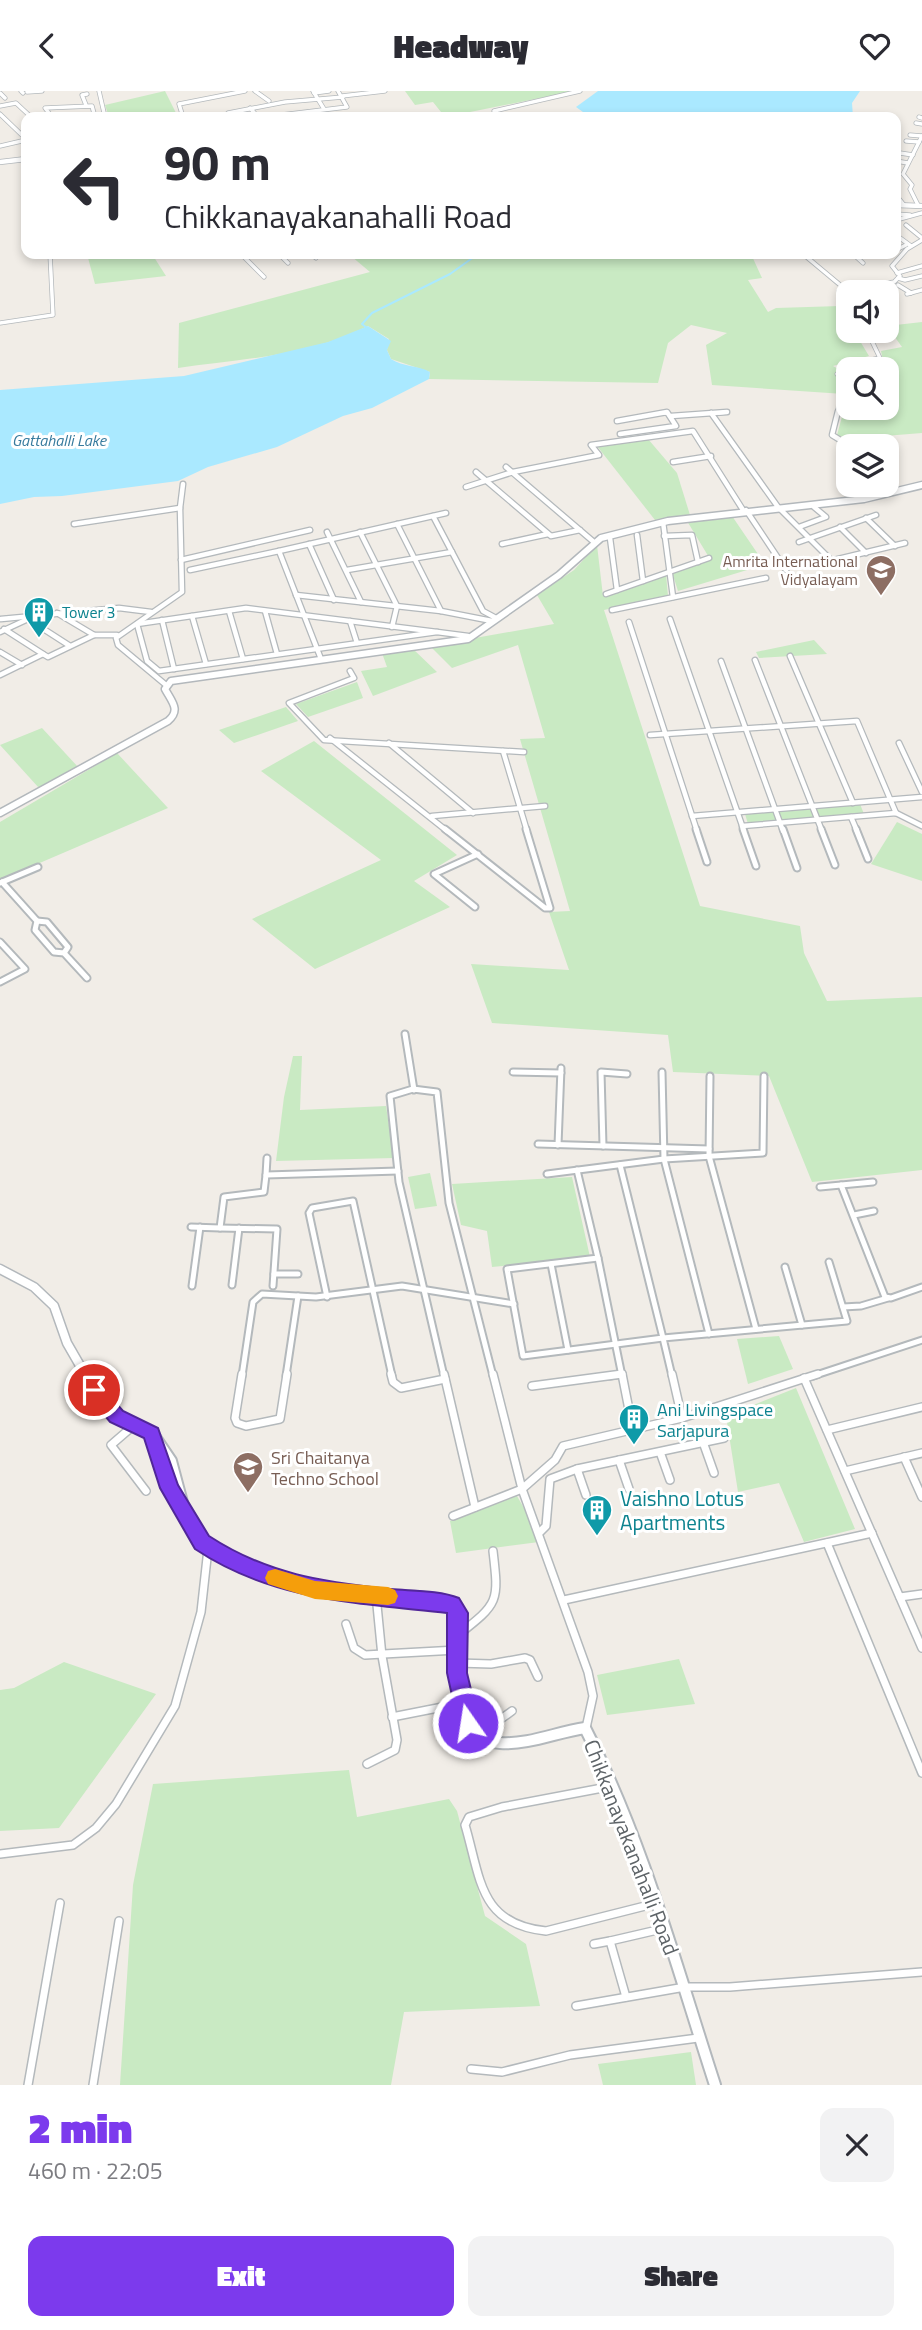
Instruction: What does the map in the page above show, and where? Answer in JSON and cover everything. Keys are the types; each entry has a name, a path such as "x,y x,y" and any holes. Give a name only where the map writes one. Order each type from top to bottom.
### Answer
{"street":[{"path":"24,92 42,91"},
{"path":"99,91 104,112"},
{"path":"181,112 179,104 245,91"},
{"path":"255,91 269,101"},
{"path":"313,92 329,91"},
{"path":"287,101 295,112 347,107 338,91"},
{"path":"234,112 287,101 385,91"},
{"path":"495,112 580,91"},
{"path":"313,92 324,109"},
{"path":"0,93 5,97"},
{"path":"86,106 82,95 87,94"},
{"path":"0,106 16,103 26,112"},
{"path":"48,112 44,108 86,106 92,106 94,112"},
{"path":"250,108 254,112"},
{"path":"0,114 21,135"},
{"path":"916,123 922,124"},
{"path":"910,135 922,136 903,174 912,185 912,194 920,204"},
{"path":"0,140 2,145 21,141"},
{"path":"906,141 919,142"},
{"path":"901,153 922,153"},
{"path":"0,162 21,160"},
{"path":"901,162 908,163"},
{"path":"912,185 922,184"},
{"path":"912,194 922,193"},
{"path":"901,201 904,205 920,204"},
{"path":"901,219 922,213"},
{"path":"901,214 909,218"},
{"path":"901,251 922,239 906,225"},
{"path":"901,239 909,246"},
{"path":"0,323 53,315 50,259"},
{"path":"247,259 264,277"},
{"path":"284,259 288,263"},
{"path":"809,259 836,282"},
{"path":"859,259 863,263"},
{"path":"895,259 892,266 905,280 922,276"},
{"path":"893,280 898,275 922,266"},
{"path":"899,286 909,293 922,290"},
{"path":"836,437 832,435 838,412 840,378 837,374 842,367 880,358 873,343"},
{"path":"617,421 667,412 675,427 620,434"},
{"path":"671,416 727,412"},
{"path":"711,413 778,507 832,561"},
{"path":"466,487 513,472 598,455 591,445 688,431 698,434 786,570"},
{"path":"673,462 711,456"},
{"path":"506,467 595,543"},
{"path":"475,471 551,536 580,530"},
{"path":"2,630 48,657 94,635 114,635 181,593 180,507 183,484"},
{"path":"899,490 922,485"},
{"path":"166,685 189,678 468,639 559,575 595,543 623,531 745,510 866,497"},
{"path":"74,524 180,507"},
{"path":"799,527 826,517 814,507"},
{"path":"190,570 446,513"},
{"path":"799,541 876,515"},
{"path":"433,516 483,611 494,620"},
{"path":"866,518 895,546"},
{"path":"663,522 673,597"},
{"path":"397,524 441,611"},
{"path":"840,527 866,553"},
{"path":"181,560 310,530"},
{"path":"327,532 361,602"},
{"path":"359,533 397,606 391,627"},
{"path":"502,544 548,534"},
{"path":"636,535 643,581"},
{"path":"664,536 692,535 698,562"},
{"path":"610,538 617,590"},
{"path":"813,565 905,543"},
{"path":"309,544 334,600"},
{"path":"279,551 321,659"},
{"path":"347,570 452,552"},
{"path":"606,594 709,558"},
{"path":"612,610 766,578"},
{"path":"296,595 441,611 494,620"},
{"path":"1,619 57,613 139,610 151,612"},
{"path":"437,632 159,671 146,659 137,624 229,611 265,611 303,615 391,627 437,632 468,636"},
{"path":"229,611 243,659"},
{"path":"265,611 277,654"},
{"path":"57,613 94,635"},
{"path":"2,630 38,615"},
{"path":"192,616 206,664"},
{"path":"28,619 70,646"},
{"path":"670,619 756,866"},
{"path":"162,620 174,669"},
{"path":"350,621 356,643"},
{"path":"629,622 707,863"},
{"path":"0,813 175,715 176,709 166,685 118,645 114,635"},
{"path":"0,652 22,665"},
{"path":"0,675 43,654"},
{"path":"790,656 853,803"},
{"path":"755,660 835,865"},
{"path":"721,661 797,868"},
{"path":"350,671 354,678 289,703 324,740 330,738 524,752"},
{"path":"650,735 857,721 896,813"},
{"path":"330,738 545,908 551,908 503,751"},
{"path":"387,742 473,813"},
{"path":"899,743 922,792"},
{"path":"692,816 922,797"},
{"path":"432,816 545,806"},
{"path":"742,826 896,813 922,826"},
{"path":"851,817 868,859"},
{"path":"475,907 434,874 478,854"},
{"path":"38,867 1,882 37,921 47,922 68,947 64,953"},
{"path":"37,921 35,930 54,952 64,953 87,978"},
{"path":"0,942 25,969 0,982"},
{"path":"0,954 8,951"},
{"path":"405,1034 414,1090"},
{"path":"513,1072 561,1071 558,1145"},
{"path":"603,1146 601,1072 627,1074"},
{"path":"662,1072 664,1159 709,1334"},
{"path":"710,1076 709,1152 756,1329"},
{"path":"538,1144 763,1153 764,1076"},
{"path":"475,1507 398,1171 390,1096 394,1092 437,1092 449,1203 472,1298 523,1489 589,1671 593,1696 585,1728"},
{"path":"547,1174 709,1152"},
{"path":"220,1228 224,1197 264,1192 267,1158"},
{"path":"620,1165 682,1418"},
{"path":"577,1170 633,1430"},
{"path":"266,1175 398,1171"},
{"path":"820,1187 873,1182"},
{"path":"841,1185 888,1298"},
{"path":"327,1297 309,1213 312,1208 353,1201 395,1386 401,1388 444,1379"},
{"path":"854,1215 874,1212"},
{"path":"191,1227 277,1230 273,1286"},
{"path":"192,1286 200,1227"},
{"path":"232,1285 239,1228"},
{"path":"598,1258 507,1269 523,1356 663,1338 847,1321 829,1262"},
{"path":"551,1264 568,1350"},
{"path":"785,1266 802,1325"},
{"path":"0,1269 34,1287 54,1306 68,1343 94,1390 116,1416 136,1423 152,1433 169,1488 202,1542 243,1566 292,1585 338,1594 376,1595 452,1604 458,1613 457,1663 463,1703 473,1732 478,1737 496,1742 498,1721 512,1711"},
{"path":"274,1274 298,1274"},
{"path":"298,1296 280,1419 246,1426 237,1423 235,1418 253,1302 262,1294 327,1297 402,1286 513,1304"},
{"path":"843,1307 861,1306 922,1287"},
{"path":"453,1516 523,1489 555,1460 563,1446 682,1418 922,1340"},
{"path":"531,1386 622,1374"},
{"path":"804,1378 922,1648"},
{"path":"827,1430 922,1407"},
{"path":"136,1423 111,1445 146,1491"},
{"path":"540,1531 546,1526 550,1479 577,1469 724,1437"},
{"path":"703,1442 714,1473"},
{"path":"660,1452 670,1480"},
{"path":"845,1471 922,1453"},
{"path":"904,1457 922,1497"},
{"path":"619,1460 629,1489"},
{"path":"577,1469 586,1495"},
{"path":"564,1600 872,1533"},
{"path":"827,1543 922,1773"},
{"path":"0,1854 43,1851 73,1845 96,1828 116,1804 175,1706 201,1612 208,1546"},
{"path":"457,1636 485,1614 496,1600 498,1594 493,1551"},
{"path":"900,1597 922,1594"},
{"path":"367,1764 395,1750 397,1741 382,1656 376,1595"},
{"path":"346,1624 357,1651 382,1656 457,1650"},
{"path":"457,1663 491,1664 525,1658 538,1677"},
{"path":"392,1717 463,1703"},
{"name":"Chikkanayakanahalli Road","path":"496,1742 585,1728 613,1786 657,1903 715,2085"},
{"path":"613,1786 502,1807 469,1817 464,1825 487,1902 499,1915 538,1931 657,1903"},
{"path":"28,2085 60,1903"},
{"path":"93,2085 119,1921"},
{"path":"594,1944 666,1928"},
{"path":"610,1941 626,1997"},
{"path":"576,2006 685,1987 730,1987 922,1972"},
{"path":"471,2069 488,2073 502,2072 570,2055 698,2038"}],"green space":[{"path":"165,91 176,112 107,112 105,105"},
{"path":"405,91 575,91 470,112 441,112 433,102 415,105"},
{"path":"88,259 155,259 166,276 95,284"},
{"path":"355,259 753,259 762,278 748,280 768,312 776,308 836,306 836,343 861,343 869,356 836,357 836,365 833,366 836,368 836,393 712,385 706,345 727,333 691,325 668,343 658,383 429,379 430,372 391,359 387,350 389,339 368,326 323,344 299,350 178,368 179,323 370,272"},
{"path":"922,322 922,433 837,434 841,420 899,420 899,357 882,357 881,351 902,347 899,343 899,325"},
{"path":"648,439 677,473 690,515 655,520 597,446"},
{"path":"732,516 762,560 754,562 757,567 678,591 672,572 710,559 687,521"},
{"path":"597,545 603,596 666,574 668,596 604,610 700,906 800,926 804,953 827,1001 922,997 922,1170 812,1182 769,1076 673,1072 668,1035 492,1023 471,964 569,970 549,912 570,911 520,739 545,738 518,645 452,668 430,646 554,624 537,595 574,570"},
{"path":"814,640 827,654 759,658 756,652"},
{"path":"413,649 437,672 373,696 361,671 387,667 382,653"},
{"path":"357,682 363,698 308,717 296,704"},
{"path":"286,707 298,721 234,743 219,730"},
{"path":"42,728 78,767 39,788 0,745"},
{"path":"314,741 457,855 414,881 450,907 315,969 252,919 381,860 261,771"},
{"path":"117,753 168,808 0,880 0,822"},
{"path":"860,804 864,814 748,824 745,814"},
{"path":"897,822 922,834 922,881 871,864"},
{"path":"293,1056 302,1056 300,1110 386,1106 394,1158 276,1161 284,1097"},
{"path":"430,1173 437,1206 415,1209 408,1177"},
{"path":"572,1177 590,1257 492,1267 487,1231 461,1225 452,1184"},
{"path":"779,1336 793,1369 748,1384 737,1339"},
{"path":"796,1388 855,1529 804,1542 779,1483 738,1492 726,1416"},
{"path":"517,1496 540,1536 539,1542 456,1553 450,1521"},
{"path":"679,1659 695,1704 607,1715 597,1675"},
{"path":"64,1662 156,1694 59,1828 0,1831 0,1690 14,1688"},
{"path":"349,1770 357,1817 449,1799 457,1811 485,1916 526,1944 540,2006 404,2012 391,2085 120,2085 133,1885 153,1784"},
{"path":"691,2052 696,2085 603,2085 598,2064"}],"water":[{"path":"598,91 860,91 852,103 853,112 583,112 576,107"},
{"name":"Gattahalli Lake","path":"368,326 391,341 387,350 391,359 430,372 429,379 372,408 343,416 277,447 208,467 178,481 34,497 0,504 0,390 184,376 328,342"}],"waterway":[{"path":"367,328 362,324 372,313 450,274 471,259"}],"slow traffic":[{"path":"275,1578 292,1585 338,1594 388,1596"}],"place":[{"name":"Amrita International Vidyalayam","path":"881,597"},
{"name":"Tower 3","path":"39,639"},
{"name":"Ani Livingspace Sarjapura","path":"634,1446"},
{"name":"Sri Chaitanya Techno School","path":"248,1494"},
{"name":"Vaishno Lotus Apartments","path":"597,1537"}],"route":[{"path":"94,1390 116,1416 138,1424 152,1433 169,1488 202,1542 208,1546 243,1566 292,1585 338,1594 380,1595 446,1601 452,1604 458,1613 457,1673 468,1723"}]}
